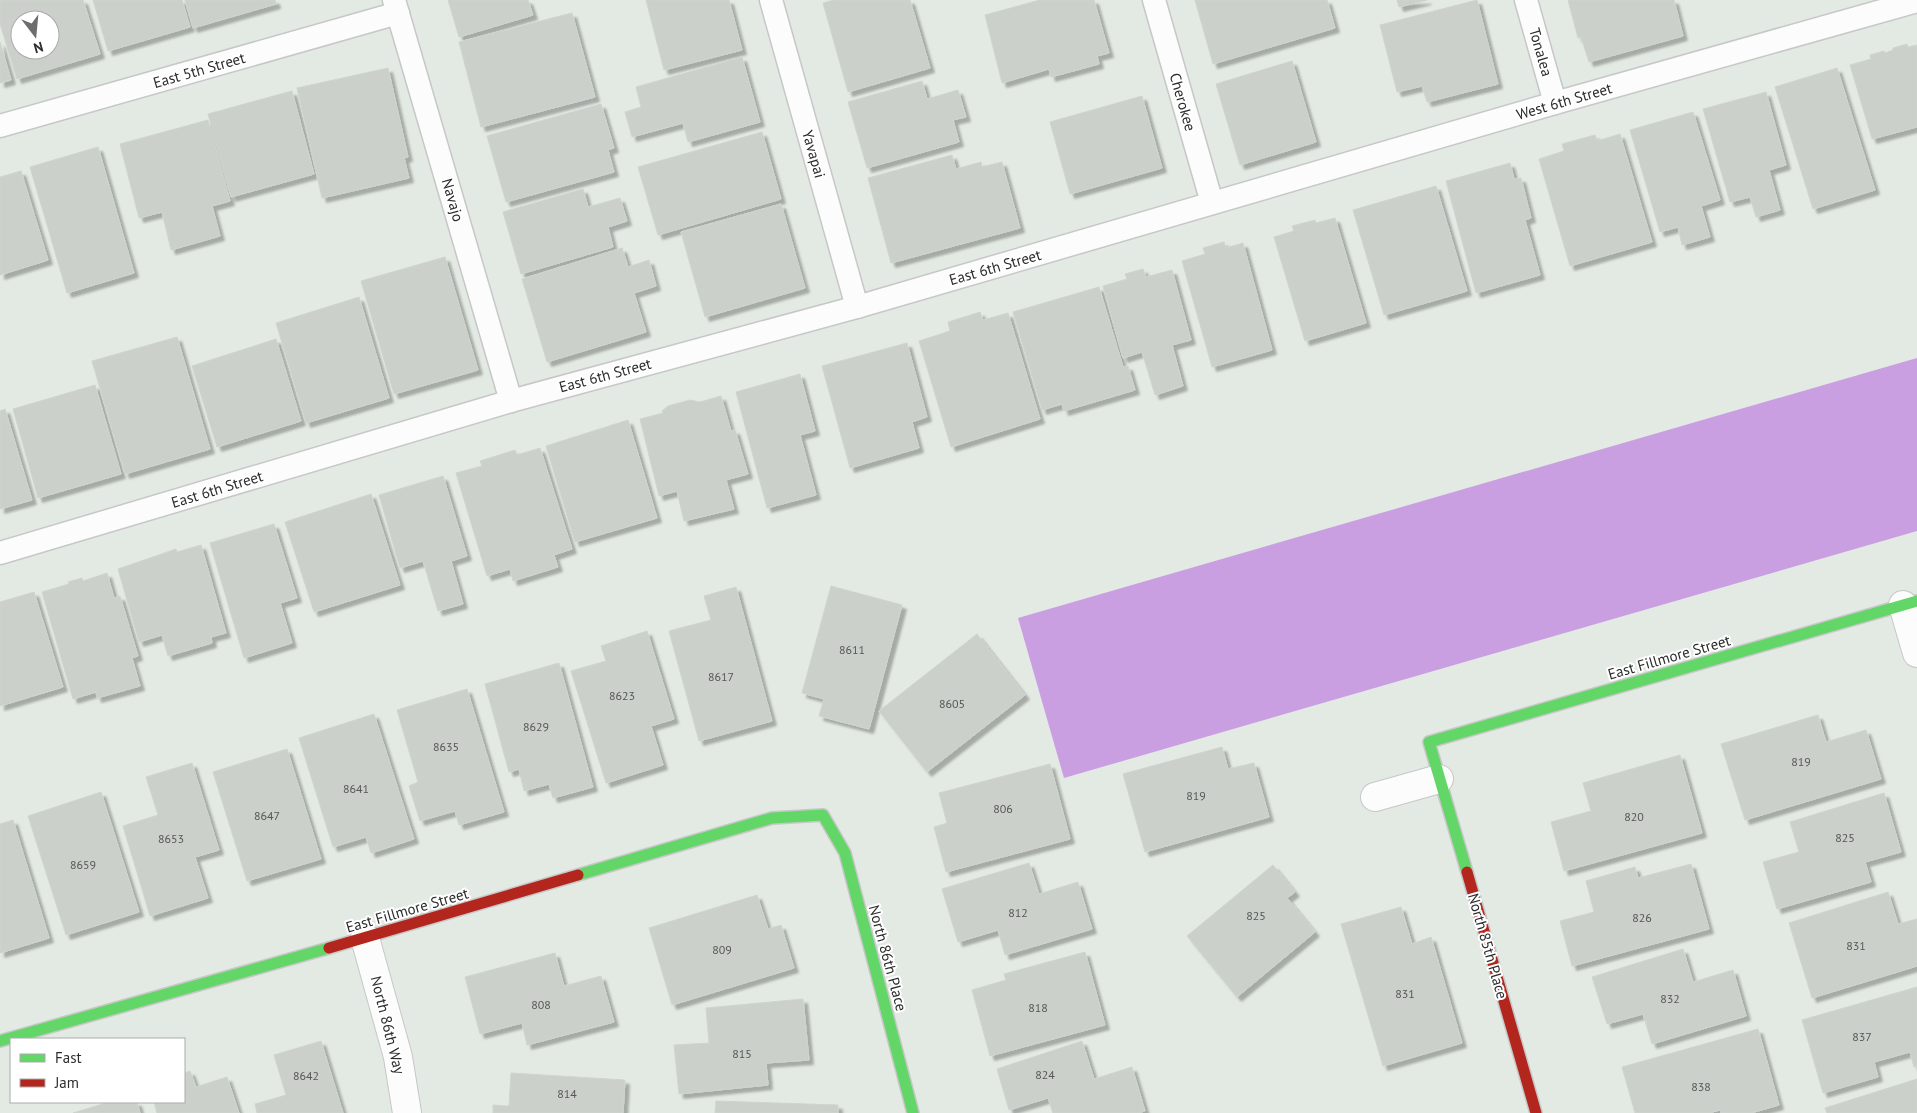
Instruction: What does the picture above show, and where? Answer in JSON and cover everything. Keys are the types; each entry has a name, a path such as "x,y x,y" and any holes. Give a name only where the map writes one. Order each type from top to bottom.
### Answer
{"street":[{"path":"1910,603 1917,653"},
{"name":"East Fillmore Street","path":"1429,742 1910,603"},
{"name":"North 85th Place","path":"1429,742 1536,1113"},
{"path":"1375,797 1439,778"},
{"name":"East Fillmore Street","path":"11,1038 365,938 772,818 823,814"},
{"name":"North 86th Place","path":"823,814 845,853 913,1113"},
{"name":"North 86th Way","path":"365,938 398,1057 407,1113"}],"lane":[{"name":"Yavapai","path":"771,0 857,307"},
{"name":"Cherokee","path":"1154,0 1212,204"},
{"name":"Tonalea","path":"1526,0 1555,103"},
{"name":"West 6th Street","path":"1212,204 1555,103 1909,2"},
{"name":"East 5th Street","path":"0,126 396,7"},
{"name":"Navajo","path":"396,7 511,401"},
{"name":"East 6th Street","path":"0,554 511,401 857,307 1212,204"}],"shaded area":[{"path":"1917,358 1917,531 1064,778 1018,618"}],"building":[{"path":"0,0 83,0 100,54 17,79 11,60 60,60 60,10 10,10 10,56 0,24"},
{"path":"93,0 182,0 190,27 108,51"},
{"path":"185,0 275,0 276,4 193,28"},
{"path":"448,0 528,0 533,15 459,37"},
{"path":"646,0 729,0 742,50 664,70"},
{"path":"834,0 910,0 930,68 848,92 823,3"},
{"path":"1040,0 1094,0 1109,53 1097,56 1099,64 1051,77 1049,69 1002,83 985,15"},
{"path":"1195,0 1327,0 1335,28 1213,64"},
{"path":"1397,0 1427,0 1399,7"},
{"path":"1477,0 1498,84 1427,102 1422,86 1397,92 1380,25"},
{"path":"1568,0 1674,0 1683,36 1589,62 1581,37 1578,38"},
{"path":"572,13 595,97 481,127 459,42"},
{"path":"0,42 11,80 0,83"},
{"path":"1907,44 1908,47 1917,45 1917,127 1872,139 1850,65 1871,59 1870,55 1884,51 1885,53 1893,50 1893,48"},
{"path":"742,57 760,122 688,142 683,123 632,137 625,112 641,107 636,87"},
{"path":"1292,61 1316,142 1240,165 1216,84"},
{"path":"388,68 408,157 404,158 409,178 322,198 297,88"},
{"path":"1837,68 1875,190 1813,209 1775,87"},
{"path":"922,81 927,99 958,90 966,117 953,120 959,142 867,168 848,102"},
{"path":"292,91 314,174 231,197 208,114"},
{"path":"1766,92 1786,165 1769,170 1780,210 1756,217 1750,197 1730,202 1703,109"},
{"path":"1142,96 1162,168 1070,194 1050,122"},
{"path":"601,104 614,148 608,150 614,172 506,202 487,136"},
{"path":"1693,112 1720,200 1701,206 1710,237 1682,245 1678,227 1660,232 1630,130"},
{"path":"208,120 230,201 212,206 220,236 171,250 162,212 139,218 120,144"},
{"path":"762,132 781,199 658,235 638,167"},
{"path":"1620,134 1652,242 1570,266 1539,159 1564,151 1562,144 1595,135 1597,141"},
{"path":"98,147 134,273 67,293 30,167"},
{"path":"952,155 956,169 981,162 982,167 1002,162 1020,228 891,263 868,178"},
{"path":"1510,163 1514,179 1521,178 1531,218 1525,220 1540,275 1476,293 1446,181"},
{"path":"21,171 48,260 0,275 0,177"},
{"path":"1436,186 1467,291 1384,315 1353,210"},
{"path":"583,189 588,207 620,198 627,221 608,227 613,247 521,274 503,212"},
{"path":"781,204 805,288 705,317 681,232"},
{"path":"1335,218 1366,323 1305,341 1274,237 1294,231 1292,226 1315,220 1316,223"},
{"path":"1224,242 1226,248 1243,243 1272,350 1212,367 1182,261 1205,254 1203,248"},
{"path":"622,248 628,267 649,260 656,286 634,293 646,332 547,362 522,279"},
{"path":"445,257 478,370 394,394 361,281"},
{"path":"1143,269 1146,277 1172,270 1191,340 1172,345 1183,386 1155,395 1142,352 1123,358 1103,286 1127,279 1125,274"},
{"path":"1099,287 1123,367 1128,366 1135,390 1064,411 1062,404 1042,410 1013,312"},
{"path":"359,297 389,398 306,423 276,323"},
{"path":"980,312 983,320 1008,313 1040,419 951,447 919,341 950,331 948,322"},
{"path":"177,337 210,449 125,474 92,361"},
{"path":"276,339 301,421 217,447 192,366"},
{"path":"907,343 927,417 912,422 919,448 850,468 822,366"},
{"path":"800,374 815,431 800,435 816,495 767,508 736,392"},
{"path":"95,385 121,474 38,498 13,409"},
{"path":"721,396 731,431 735,430 748,474 726,480 734,509 684,521 677,491 659,496 640,419 663,413 662,411 668,406 690,400 700,402"},
{"path":"5,409 32,500 0,509 0,411"},
{"path":"628,420 657,518 575,542 546,446"},
{"path":"540,448 572,549 554,555 558,567 513,581 510,569 487,576 456,473 482,466 480,461 515,450 517,455"},
{"path":"443,476 467,556 451,561 463,604 438,611 423,561 400,568 379,495"},
{"path":"371,494 400,585 314,612 285,522"},
{"path":"274,524 297,598 280,603 292,643 244,658 210,543"},
{"path":"201,545 226,633 211,637 212,643 168,656 162,635 139,642 118,569 176,549 177,552"},
{"path":"107,573 114,598 120,596 138,656 132,658 140,686 97,698 96,692 73,699 42,592 69,584 68,582 82,578 83,581"},
{"path":"831,586 902,605 869,729 819,716 824,699 802,693"},
{"path":"736,587 772,721 699,741 669,631 711,620 704,596"},
{"path":"34,592 63,687 0,706 0,602"},
{"path":"647,631 674,719 651,726 663,765 606,783 571,671 606,661 601,646"},
{"path":"977,634 1025,695 927,772 879,711"},
{"path":"559,663 593,787 553,798 549,784 524,791 519,769 509,772 485,684"},
{"path":"467,689 504,812 459,825 455,811 420,821 409,786 418,782 397,710"},
{"path":"374,714 414,839 371,853 366,837 333,847 299,738"},
{"path":"1818,715 1826,742 1866,730 1881,779 1745,820 1721,744"},
{"path":"1222,747 1228,769 1254,763 1269,817 1145,852 1123,774"},
{"path":"287,749 321,859 247,881 213,772"},
{"path":"1680,755 1702,833 1564,871 1551,822 1591,811 1583,783"},
{"path":"192,763 219,850 195,857 208,898 150,916 123,826 158,815 146,777"},
{"path":"1050,764 1070,839 946,872 934,827 947,823 939,793"},
{"path":"101,792 139,912 66,935 28,816"},
{"path":"1884,793 1901,852 1865,862 1871,882 1777,909 1763,862 1799,852 1790,822"},
{"path":"13,820 49,938 0,953 0,824"},
{"path":"1029,863 1039,894 1078,882 1092,929 1005,955 998,930 958,942 942,889"},
{"path":"1691,864 1709,929 1572,966 1560,921 1594,912 1586,881 1635,867 1638,878"},
{"path":"1273,865 1295,892 1287,898 1315,932 1237,997 1187,936"},
{"path":"1888,892 1898,924 1917,919 1917,966 1812,998 1789,923"},
{"path":"757,895 768,929 781,925 794,968 672,1005 649,928"},
{"path":"1401,907 1412,944 1431,937 1462,1043 1383,1066 1341,924"},
{"path":"1683,949 1693,982 1733,970 1746,1016 1652,1044 1643,1014 1607,1024 1592,977"},
{"path":"1085,952 1105,1025 990,1056 972,990 1006,980 1004,974"},
{"path":"555,953 564,986 601,976 614,1022 527,1045 522,1023 480,1034 465,977"},
{"path":"1917,987 1917,1066 1914,1067 1910,1052 1874,1062 1878,1077 1823,1093 1802,1020"},
{"path":"803,999 809,1060 766,1063 768,1085 679,1094 674,1045 709,1043 706,1008"},
{"path":"1758,1029 1779,1105 1751,1113 1721,1113 1720,1110 1709,1113 1635,1113 1622,1067"},
{"path":"321,1041 343,1113 257,1113 255,1104 286,1095 274,1055"},
{"path":"1082,1041 1094,1079 1132,1067 1145,1111 1138,1113 1053,1113 1048,1098 1009,1110 997,1069"},
{"path":"190,1071 196,1087 227,1077 239,1113 157,1113 154,1103 185,1103 185,1073"},
{"path":"511,1073 625,1080 623,1113 493,1113 493,1105 509,1106"},
{"path":"1917,1079 1917,1113 1827,1113 1825,1108"},
{"path":"716,1101 838,1105 838,1113 715,1113"},
{"path":"106,1103 137,1103 140,1113 73,1113"}],"traffic: fast":[{"path":"1467,872 1429,742 1917,601"},
{"path":"578,875 772,818 823,815 845,853 913,1113"},
{"path":"11,1038 329,948"},
{"path":"0,1041 10,1038"}],"traffic: jam":[{"path":"1467,872 1536,1113"},
{"path":"329,948 578,875"}]}
